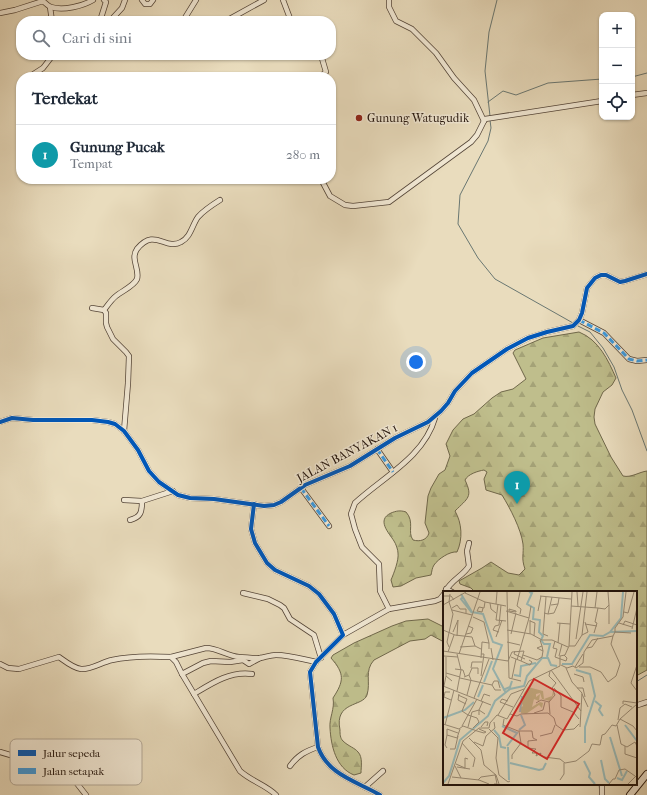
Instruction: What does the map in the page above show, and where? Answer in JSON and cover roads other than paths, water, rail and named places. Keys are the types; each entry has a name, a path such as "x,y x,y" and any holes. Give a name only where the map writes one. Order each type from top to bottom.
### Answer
{"main road":[{"path":"630,795 647,774"}],"street":[{"path":"0,12 22,8 43,1 50,7 66,8 83,6 93,0"},
{"path":"102,16 106,2 104,0"},
{"path":"115,16 122,8 125,0"},
{"path":"142,0 145,4 150,4 153,0"},
{"path":"186,16 196,0"},
{"path":"235,16 264,0"},
{"path":"284,0 289,16"},
{"path":"389,0 389,7 396,21 409,27 439,56 454,78 474,100 488,119"},
{"path":"50,7 51,16"},
{"path":"37,72 43,68 49,60"},
{"path":"322,60 326,72"},
{"path":"635,95 647,93"},
{"path":"324,184 330,196 345,205 353,206 389,202 471,142 488,119 599,101"},
{"path":"104,310 115,297 135,282 138,275 134,254 138,248 154,238 172,244 182,242 187,238 192,226 203,211 220,200"},
{"path":"647,274 620,282 606,275 601,275 595,278 587,288 582,313 579,320 604,333 633,361 647,360"},
{"path":"92,308 104,310"},
{"path":"104,310 106,313 106,323 109,332 117,344 129,356 124,431"},
{"name":"JALAN BANYAKAN 1","path":"0,422 12,418 54,421 100,420 115,424 124,431 138,450 145,465 153,476 178,495 190,498 264,506 274,505 301,488 350,466 377,449 434,418 448,403 464,381 492,358 528,338 547,332 570,328 579,320"},
{"path":"389,609 380,591 379,564 362,547 351,514 355,502 393,472 425,440 433,425 434,418"},
{"path":"377,449 393,472"},
{"path":"301,488 329,526"},
{"path":"124,500 142,501 173,491"},
{"path":"130,520 142,513 142,501"},
{"path":"254,504 251,529 255,543 267,563 276,570 309,586 319,594 334,614 343,635"},
{"path":"446,591 455,578 467,570 469,566 466,551 469,543"},
{"path":"243,593 268,599 280,604 290,619 314,635 320,658"},
{"path":"380,795 332,768 325,761 318,747 309,676 311,669 343,635 389,609 435,601 440,599 443,595"},
{"path":"0,664 8,668 19,669 56,657 71,665 85,669 120,658 171,657 206,648 211,648 230,656 260,658"},
{"path":"182,674 211,661 230,662 243,660 249,664 270,655 316,662"},
{"path":"171,657 176,662 240,771 276,795"},
{"path":"194,694 225,677 236,673 252,674"},
{"path":"638,705 647,702"},
{"path":"290,766 296,757 318,747"},
{"path":"0,752 10,755"},
{"path":"365,787 383,771"},
{"path":"77,785 86,795"}],"waterway":[{"path":"490,116 485,71 489,32 497,0"},
{"path":"635,76 647,73"},
{"path":"488,102 503,91 516,95 548,83 599,79"},
{"path":"490,120 491,128 488,141 460,195 458,224 478,258 495,279 573,323"},
{"path":"578,326 590,332 603,348 614,367 647,451"},
{"path":"637,681 647,675"},
{"path":"599,785 600,794"}],"place":[{"name":"Gunung Watugudik","path":"359,118"},
{"name":"Gunung Pucak","path":"517,504"}]}
